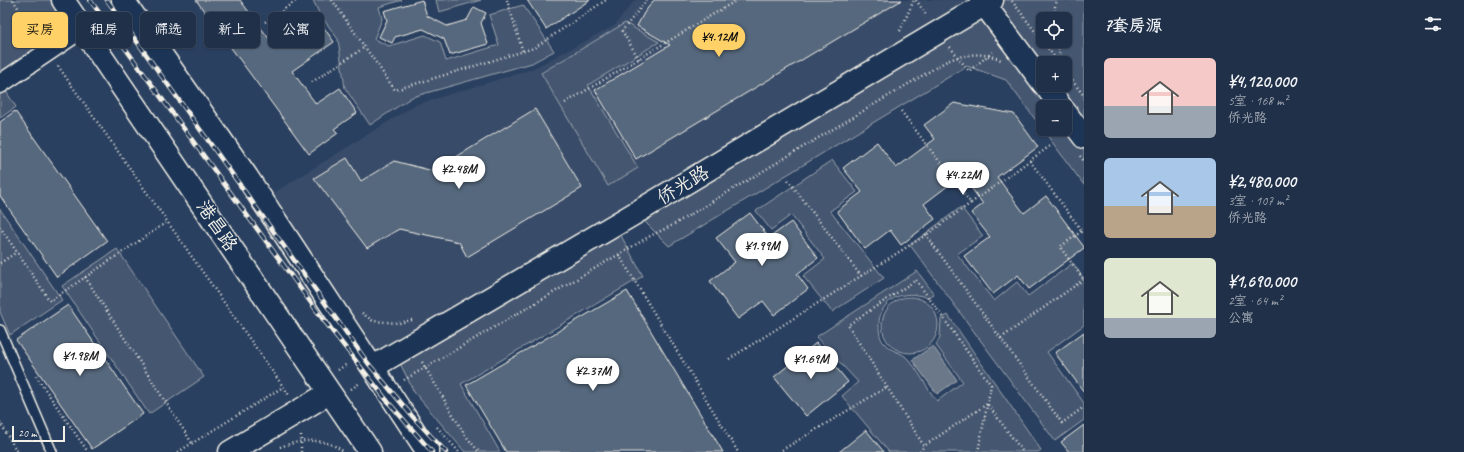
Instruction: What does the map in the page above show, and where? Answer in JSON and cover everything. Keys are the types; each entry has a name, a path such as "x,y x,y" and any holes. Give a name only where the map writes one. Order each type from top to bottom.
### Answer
{"main road":[{"name":"港昌路","path":"63,0 76,18"},
{"path":"123,0 247,177 428,452"},
{"path":"986,2 1010,39 1036,73"},
{"name":"侨光路","path":"373,367 646,207 986,2"},
{"name":"港昌路","path":"97,48 370,452"},
{"path":"1072,121 1084,137"},
{"path":"230,452 330,393"}],"street":[{"path":"0,84 76,33"}],"lane":[{"path":"0,330 52,452"}],"path":[{"path":"13,0 300,410"},
{"path":"265,22 297,0"},
{"path":"332,0 395,90 534,48 604,3 606,0"},
{"path":"507,0 523,52"},
{"path":"640,59 622,31 647,0"},
{"path":"565,103 737,0"},
{"path":"916,0 938,32 969,71 1010,39 1028,22"},
{"path":"1011,0 1054,56"},
{"path":"1055,12 1057,0"},
{"path":"312,82 365,46"},
{"path":"402,381 673,224 945,62 957,57 977,54 988,56 1006,63"},
{"path":"1072,80 1084,96"},
{"path":"901,112 972,203"},
{"path":"729,358 926,235 1050,146"},
{"path":"1001,338 1084,280 1060,247 1082,231 1030,161"},
{"path":"788,180 861,276"},
{"path":"0,227 50,301 167,222"},
{"path":"926,235 1062,424 1084,408"},
{"path":"0,263 17,252"},
{"path":"619,255 738,452"},
{"path":"85,277 192,443"},
{"path":"924,446 848,325 916,280 991,384 978,452"},
{"path":"412,344 465,435 479,452"},
{"path":"35,376 88,452"},
{"path":"178,452 283,387"},
{"path":"782,450 887,387"},
{"path":"920,452 924,446 987,404"},
{"path":"987,404 1023,452"},
{"path":"0,422 18,452"},
{"path":"276,448 301,442 322,441 339,448 344,452"}],"shaded area":[{"path":"0,0 52,0 60,12 12,12 12,48 46,48 0,77"},
{"path":"313,0 402,0 379,7 382,19 374,39 389,46 425,35 440,42 446,61 499,45 489,15 523,5 554,51 532,63 412,97 370,125 345,88 338,39 324,20 324,12 319,12"},
{"path":"436,0 481,0 439,12"},
{"path":"635,0 980,0 623,219 617,210 622,219 373,366 272,194 415,105 532,69 614,26"},
{"path":"1002,0 1084,0 1084,130 1072,114 1072,100 1061,100 1055,92 1072,92 1072,56 1036,56 1036,66 991,7"},
{"path":"984,10 1036,80 1036,92 1045,92 1051,100 1036,100 1036,120 1006,80 967,66 669,246 641,218"},
{"path":"625,23 659,42 588,85 638,168 608,186 541,73"},
{"path":"68,24 73,31 68,34"},
{"path":"0,82 16,107 0,118"},
{"path":"1072,135 1084,144 1084,185 1048,136 1072,136"},
{"path":"832,160 857,192 830,211 884,278 832,312 803,276 825,259 791,215 771,230 756,211"},
{"path":"961,207 983,236 957,254 994,301 1017,282 1028,296 1073,263 1084,279 1084,325 1047,352 1084,403 1084,420 1055,441 910,245"},
{"path":"0,209 62,300 10,335 0,312"},
{"path":"619,232 643,276 461,384 500,452 465,452 414,392 398,359"},
{"path":"117,249 204,377 149,414 62,286"},
{"path":"917,271 934,294 928,297 907,294 899,296 889,302 880,315 879,320 879,328 883,341 887,346 907,358 937,401 963,382 936,345 940,337 941,319 948,315 1041,450 1038,452 889,452 842,396 858,382 816,337"},
{"path":"910,297 921,299 930,305 936,314 938,325 936,336 930,345 921,351 910,353 899,351 890,345 884,336 882,325 884,314 890,305 899,299"},
{"path":"933,346 957,380 937,394 912,360"}],"building":[{"path":"196,0 240,0 249,12 205,12"},
{"path":"422,0 427,16 447,26 467,20 474,7 486,13 481,23 488,44 450,55 444,39 423,29 395,37 392,43 379,37 387,20 384,11"},
{"path":"527,0 590,0 546,29"},
{"path":"654,0 902,0 636,159 595,90 670,45 637,26 644,13"},
{"path":"260,27 268,37 268,48 324,48 324,28 334,42 292,71 316,104 340,88 357,113 334,129 338,133 309,154 231,48 260,48"},
{"path":"954,103 1014,114 1038,147 997,177 1024,213 1046,196 1084,247 1029,289 1018,275 993,294 964,256 990,237 971,213 983,204 962,175 924,204 935,219 901,245 890,230 865,249 837,211 862,192 843,168 877,142 896,168 935,139 924,125"},
{"path":"535,109 582,188 467,257 459,242 399,229 367,248 314,178 347,158 361,181 394,161 433,171"},
{"path":"15,111 107,241 57,277 0,196 0,122"},
{"path":"750,213 769,238 791,222 818,258 797,274 808,289 774,315 763,301 738,319 710,281 735,262 716,238"},
{"path":"627,291 723,452 506,452 466,385"},
{"path":"68,305 143,414 92,449 16,340"},
{"path":"1084,332 1084,392 1055,353"},
{"path":"816,343 848,382 806,416 774,377"},
{"path":"1084,425 1084,452 1069,452 1061,442"},
{"path":"866,430 884,452 839,452"}],"railway":[{"path":"90,0 322,318 389,403 432,452"},
{"path":"107,0 368,363 412,416 446,452"}]}
